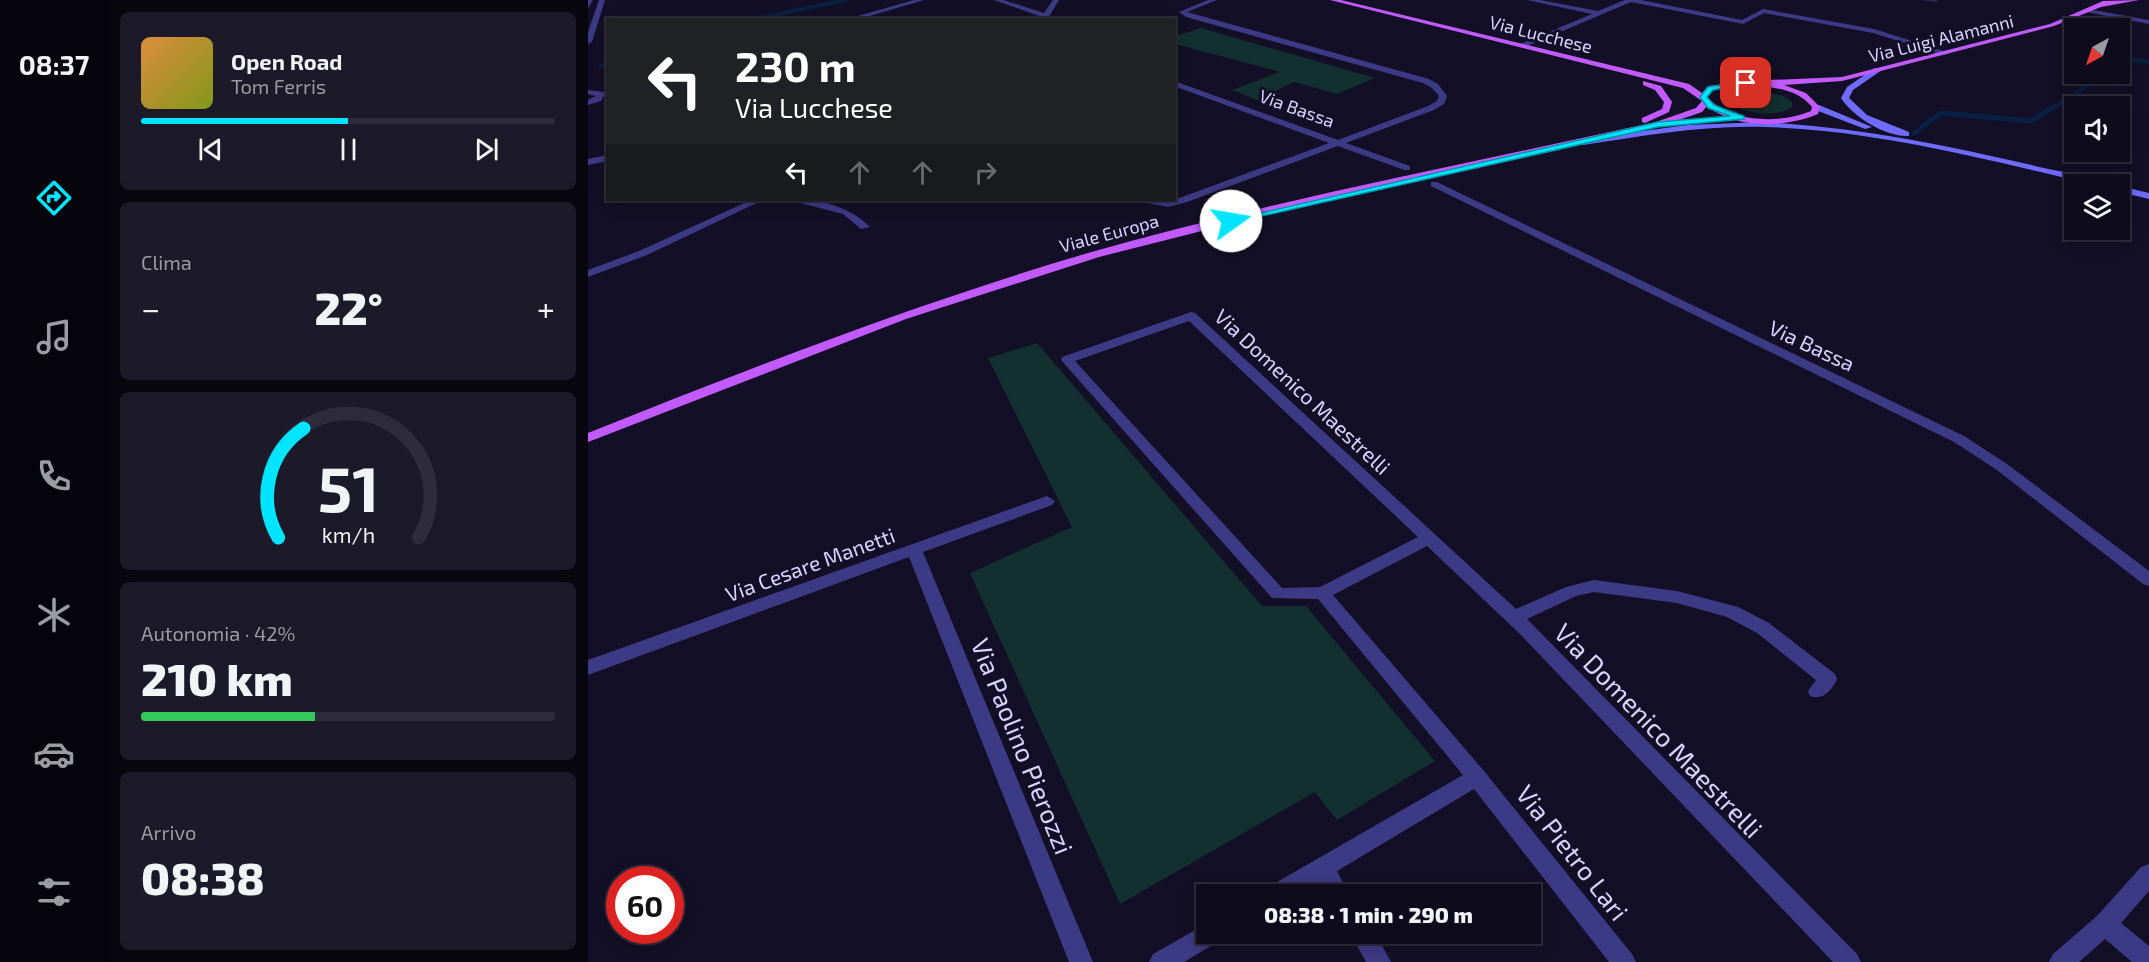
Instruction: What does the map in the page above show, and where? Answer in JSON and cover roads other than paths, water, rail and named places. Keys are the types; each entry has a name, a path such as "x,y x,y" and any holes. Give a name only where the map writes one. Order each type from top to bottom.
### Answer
{"main road":[{"name":"Via Lucchese","path":"1333,0 1686,86 1719,111 1741,118 1770,121 1826,121 1876,130 2064,175"},
{"path":"2093,0 2115,2 2136,0"},
{"path":"2083,1 2085,12"},
{"name":"Via Luigi Alamanni","path":"1761,84 1842,79 2052,25 2115,2"},
{"path":"1523,46 1641,81 1665,93 1668,102 1666,110 1658,115 1576,143"},
{"path":"1878,70 1850,88 1845,98 1850,106 1862,116 1888,128 1966,152"},
{"name":"Via Luigi Alamanni","path":"1815,104 1819,90 1842,79"},
{"name":"Via Lucchese","path":"1705,99 1705,92 1720,85 1761,84 1798,92 1841,119 1876,130"},
{"name":"Viale Europa","path":"588,438 819,346 932,306 1052,268 1209,225 1658,124 1699,110 1705,99"},
{"path":"1797,120 1815,112 1815,104"},
{"name":"Viale Europa","path":"1658,124 1741,118"},
{"path":"1576,143 1724,125 1804,127 1886,138 2037,169"},
{"path":"2130,191 2149,196"}],"street":[{"path":"588,6 590,0"},
{"path":"588,42 602,1 611,0"},
{"path":"854,18 921,0"},
{"path":"997,0 1044,18 1056,0"},
{"path":"1152,201 1168,204 1431,108 1441,102 1443,96 1442,92 1426,81 1188,16 1182,12 1214,0"},
{"path":"1530,0 1596,13"},
{"path":"1523,46 1631,0 1743,22 1763,11 1874,31 1946,53"},
{"path":"2085,12 2149,22"},
{"name":"Via Bassa","path":"1176,84 1407,168"},
{"path":"588,92 606,91"},
{"path":"588,103 601,97 598,93"},
{"path":"588,162 606,158"},
{"name":"Via Bassa","path":"1434,184 1959,439 2002,467 2149,580"},
{"path":"588,274 756,201"},
{"path":"798,201 846,212 866,226"},
{"name":"Via Domenico Maestrelli","path":"1323,593 1278,594 1067,360 1191,316 1514,618 1849,962"},
{"name":"Via Cesare Manetti","path":"588,669 1047,501"},
{"path":"1323,593 1428,539"},
{"name":"Via Paolino Pierozzi","path":"914,550 1081,962"},
{"path":"1514,618 1572,591 1594,586 1677,597 1732,612 1763,628 1828,678 1817,691"},
{"name":"Via Pietro Lari","path":"1323,593 1477,777 1624,962"},
{"path":"1295,884 1477,777"},
{"path":"1323,868 1332,884"},
{"path":"2061,962 2105,924 2149,875"},
{"path":"2105,924 2149,961"},
{"path":"1161,962 1196,942"},
{"path":"1368,944 1379,962"}],"waterway":[{"path":"760,18 845,0"},
{"path":"2130,59 2149,62"},
{"path":"600,66 606,64"},
{"path":"2054,107 2091,84"},
{"path":"1914,133 1941,113 2031,121 2056,106"}]}
